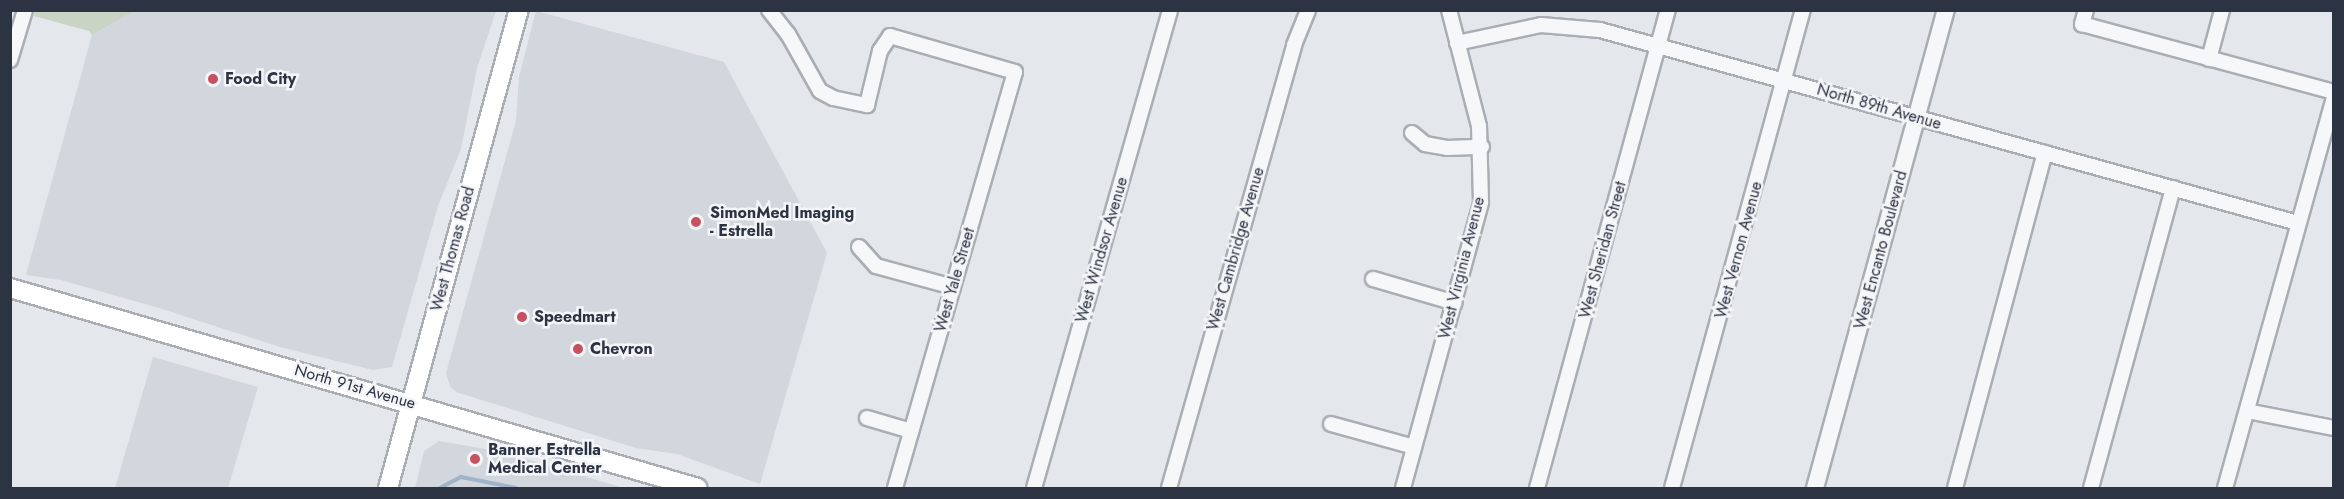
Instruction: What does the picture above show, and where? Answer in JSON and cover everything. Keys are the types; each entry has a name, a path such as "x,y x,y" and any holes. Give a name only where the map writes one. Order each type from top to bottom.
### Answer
{"main road":[{"name":"West Thomas Road","path":"388,489 519,10"},
{"name":"North 91st Avenue","path":"10,288 411,403 698,489"}],"street":[{"path":"10,60 25,10"},
{"name":"West Yale Street","path":"769,10 788,34 820,91 833,98 867,105 880,51 890,36 1015,72 895,489"},
{"name":"West Windsor Avenue","path":"1034,489 1170,10"},
{"name":"West Cambridge Avenue","path":"1169,489 1294,45 1308,10"},
{"name":"West Virginia Avenue","path":"1403,489 1481,202 1482,147 1449,10"},
{"name":"West Sheridan Street","path":"1537,489 1668,10"},
{"name":"West Vernon Avenue","path":"1672,489 1803,10"},
{"name":"West Encanto Boulevard","path":"1815,489 1946,10"},
{"path":"2086,10 2082,24 2334,92"},
{"path":"2209,59 2222,10"},
{"name":"North 89th Avenue","path":"1457,44 1526,27 1559,24 1659,46 2298,223"},
{"path":"2225,489 2334,97"},
{"path":"1412,133 1425,144 1447,148 1482,147"},
{"path":"1955,489 2045,153"},
{"path":"2091,489 2173,188"},
{"path":"859,247 876,266 952,287"},
{"path":"1373,279 1455,303"},
{"path":"2247,411 2334,428"},
{"path":"867,418 911,431"},
{"path":"1331,424 1414,447"}],"shaded area":[{"path":"135,11 496,11 477,68 461,149 438,206 392,367 373,370 280,347 159,308 61,280 26,275 92,35"},
{"path":"536,11 724,62 827,253 760,484 677,454 636,448 456,392 450,386 446,373 516,121 519,77"},
{"path":"153,357 258,387 228,488 115,488"},
{"name":"Banner Estrella Medical Center","path":"439,441 503,452 624,488 415,488 424,451"}],"green space":[{"path":"35,10 135,11 92,35 89,31 34,16"}],"waterway":[{"path":"440,488 461,477 516,488"}],"place":[{"name":"Food City","path":"213,79"},
{"name":"SimonMed Imaging - Estrella","path":"696,222"},
{"name":"Speedmart","path":"522,317"},
{"name":"Chevron","path":"578,349"},
{"name":"Banner Estrella Medical Center","path":"475,459"}]}
